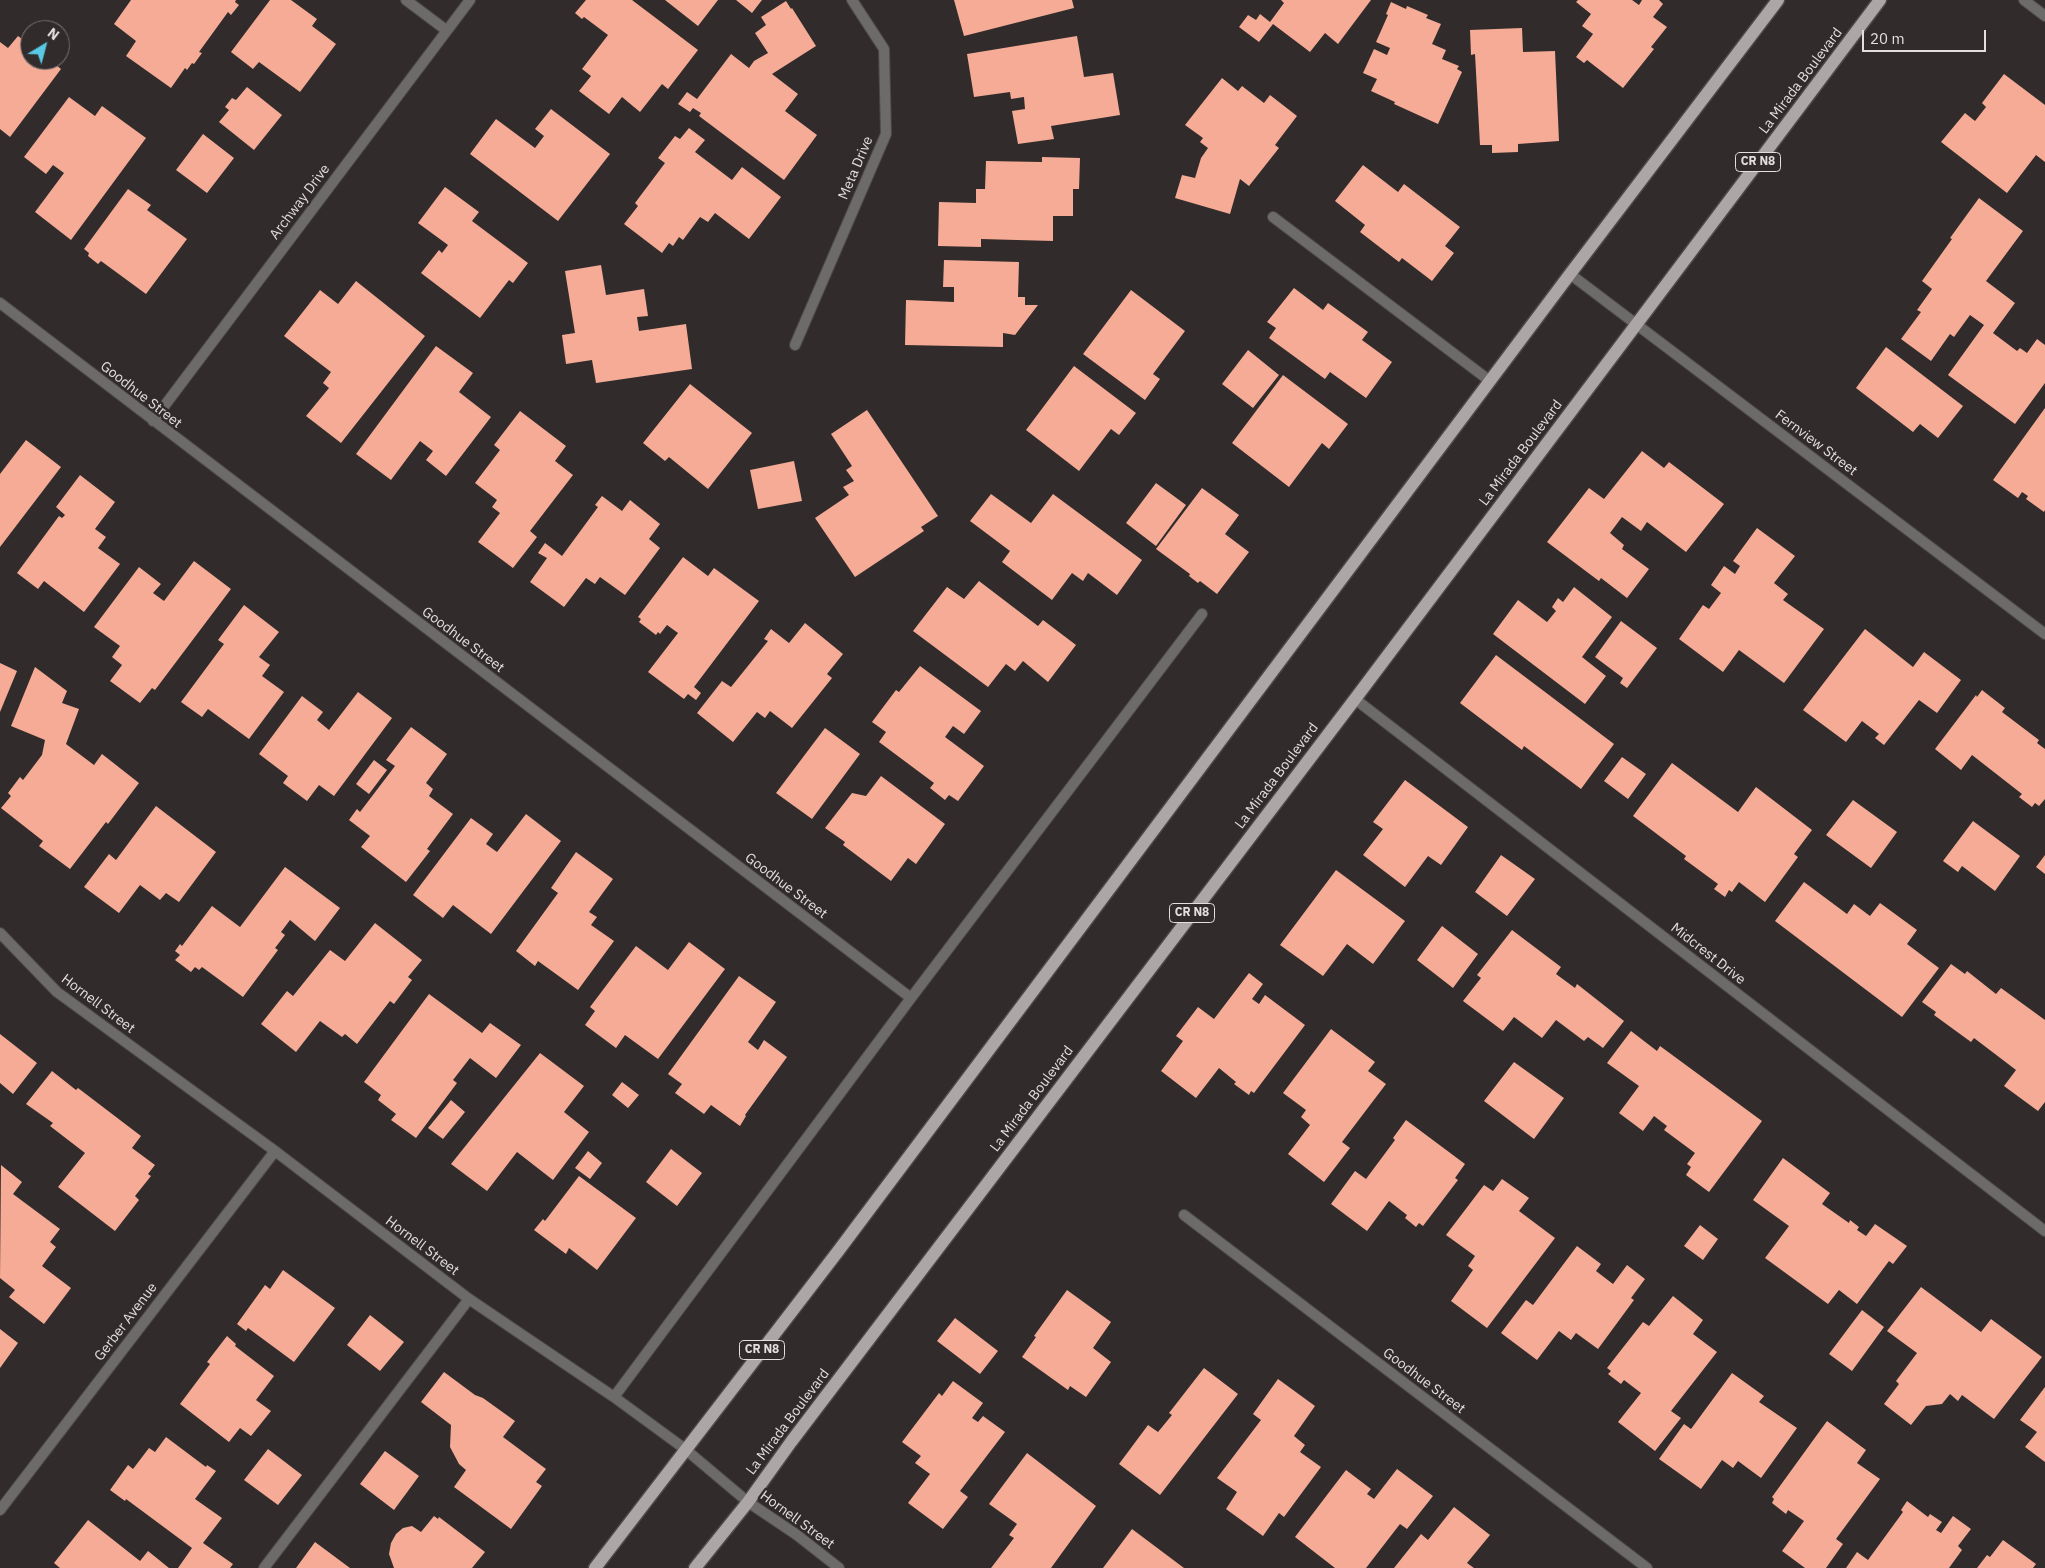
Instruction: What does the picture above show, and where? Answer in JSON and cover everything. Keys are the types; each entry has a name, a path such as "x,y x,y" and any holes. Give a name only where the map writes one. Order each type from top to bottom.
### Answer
{"main road":[{"name":"CR N8","path":"595,1568 839,1250 1570,274 1778,0"},
{"name":"La Mirada Boulevard","path":"696,1568 748,1502 803,1426 1355,699 1880,0"}],"street":[{"path":"406,0 446,30"},
{"name":"Archway Drive","path":"152,421 470,0"},
{"name":"Meta Drive","path":"795,345 886,134 884,49 852,0"},
{"path":"2024,0 2045,16"},
{"path":"1273,217 1490,381"},
{"name":"Fernview Street","path":"1570,274 2045,634"},
{"name":"Goodhue Street","path":"0,303 152,421 911,998"},
{"path":"614,1397 911,998 1202,614"},
{"name":"Midcrest Drive","path":"1355,699 2045,1232"},
{"name":"Hornell Street","path":"0,933 57,992 275,1150 469,1299 614,1397 685,1449 748,1502 797,1535 839,1568"},
{"name":"Gerber Avenue","path":"0,1510 275,1150"},
{"name":"Goodhue Street","path":"1184,1215 1647,1568"},
{"path":"264,1568 469,1299"}],"building":[{"path":"131,0 236,0 235,2 239,5 231,15 228,12 199,52 202,53 194,64 192,63 187,70 185,68 171,88 126,56 136,41 114,24"},
{"path":"270,0 291,0 317,19 312,26 336,44 300,92 259,62 253,69 231,52"},
{"path":"586,0 632,0 698,50 668,89 662,84 640,112 622,97 609,114 579,91 591,76 582,69 608,35 584,17 582,19 575,13"},
{"path":"665,0 718,0 698,26"},
{"path":"736,0 762,0 752,13"},
{"path":"954,0 1072,0 1074,8 964,36"},
{"path":"1281,0 1371,0 1338,44 1325,33 1310,52 1273,24 1259,42 1239,27 1248,15 1256,20 1260,14 1270,22 1284,3"},
{"path":"1578,0 1632,0 1639,5 1642,0 1659,0 1663,4 1653,17 1667,27 1651,47 1654,49 1623,88 1587,60 1584,63 1576,57 1593,34 1582,26 1591,14 1576,2"},
{"path":"786,1 816,46 772,74 798,94 785,111 817,135 784,180 699,116 701,113 693,108 690,112 678,104 687,92 697,99 731,54 749,68 754,61 768,53 755,33 766,25 761,17"},
{"path":"1391,2 1406,9 1407,6 1428,15 1426,18 1441,24 1432,44 1446,50 1442,59 1459,66 1457,69 1462,72 1438,124 1371,91 1377,79 1363,73 1374,49 1387,55 1390,48 1376,42 1388,15 1386,14"},
{"path":"1522,28 1523,52 1555,51 1559,141 1518,144 1518,152 1492,153 1492,145 1480,145 1475,54 1471,55 1470,30"},
{"path":"18,36 20,38 20,70 60,70 10,137 0,129 0,42 8,48"},
{"path":"1077,36 1084,77 1113,73 1120,115 1051,126 1054,139 1018,144 1012,111 1025,109 1024,97 1011,99 1010,92 974,97 967,54"},
{"path":"2004,74 2045,105 2045,162 2036,155 2007,193 1941,142 1965,113 1975,121 1986,107 1982,103"},
{"path":"1222,78 1238,91 1242,86 1264,103 1270,95 1297,116 1275,145 1279,148 1249,186 1240,179 1230,214 1175,198 1182,175 1195,178 1201,158 1208,148 1200,142 1203,138 1185,125"},
{"path":"247,87 282,115 254,150 219,122 229,110 225,107 232,98 236,100"},
{"path":"69,97 95,116 102,106 146,138 71,240 35,212 64,173 53,165 46,174 24,157"},
{"path":"551,109 610,154 558,221 470,154 496,119 535,148 544,136 535,129"},
{"path":"689,128 705,140 695,152 732,180 742,167 781,197 749,239 715,213 708,222 700,217 683,240 679,237 673,246 669,243 662,253 624,224 638,206 635,203 665,163 658,158 675,136 680,139"},
{"path":"203,134 234,158 207,193 176,170"},
{"path":"1042,157 1080,158 1079,189 1073,189 1073,216 1053,216 1053,241 981,239 981,247 938,246 939,202 976,203 976,189 985,189 986,161 1042,162"},
{"path":"1363,165 1398,192 1404,184 1460,227 1445,246 1454,253 1432,281 1402,258 1399,262 1360,232 1365,225 1335,201"},
{"path":"445,187 479,212 472,221 528,263 513,283 509,280 480,318 421,273 439,250 442,253 448,245 418,223"},
{"path":"128,189 151,205 147,210 187,239 146,294 101,261 98,264 88,256 89,253 84,249"},
{"path":"1979,198 2023,231 1986,281 2015,303 1993,333 2017,351 2020,348 2027,353 2037,339 2045,345 2045,383 2015,424 1948,375 1984,325 1970,315 1954,337 1950,334 1931,361 1901,339 1921,312 1917,310 1932,289 1922,281"},
{"path":"944,260 1019,262 1018,297 1025,297 1025,305 1038,305 1015,335 1003,333 1003,347 905,345 906,300 954,302 954,287 943,287"},
{"path":"601,265 606,295 644,289 648,316 637,317 639,331 686,324 692,369 596,383 592,360 566,364 562,335 575,333 565,271"},
{"path":"356,281 425,336 341,443 306,416 329,388 323,383 331,372 284,336 320,290 338,304"},
{"path":"1294,288 1323,310 1328,303 1368,332 1362,340 1392,362 1366,398 1330,372 1325,379 1269,338 1276,328 1267,322"},
{"path":"1131,290 1185,331 1153,374 1160,379 1145,400 1083,354"},
{"path":"436,346 473,373 459,392 491,417 446,476 426,460 433,451 420,441 391,480 356,454"},
{"path":"1886,347 1963,406 1938,438 1920,424 1913,432 1856,388"},
{"path":"1248,350 1279,375 1253,408 1222,384"},
{"path":"1074,366 1136,413 1119,435 1111,429 1079,471 1026,430"},
{"path":"1283,375 1348,424 1329,449 1322,443 1289,487 1232,443"},
{"path":"690,384 752,433 708,489 669,457 665,461 643,443"},
{"path":"2045,408 2044,512 2026,499 2028,496 2022,492 2018,498 1993,480"},
{"path":"867,410 938,516 921,527 924,531 855,577 815,518 849,495 843,487 854,481 846,470 852,466 831,434"},
{"path":"520,411 566,446 555,461 573,475 530,531 537,537 513,568 478,542 500,513 492,507 497,500 475,483 500,450 494,445"},
{"path":"26,440 61,467 0,547 0,474"},
{"path":"1642,451 1664,468 1669,462 1724,504 1686,552 1647,522 1641,531 1622,517 1610,533 1624,545 1622,549 1649,569 1627,598 1601,578 1599,581 1547,542 1589,488 1604,499"},
{"path":"794,461 802,501 758,509 750,470"},
{"path":"80,475 115,502 95,529 106,537 98,548 120,564 84,612 44,581 38,589 17,573 59,516 62,518 65,515 56,507"},
{"path":"1156,483 1186,505 1156,546 1126,523"},
{"path":"1202,488 1239,515 1225,534 1249,552 1217,594 1200,581 1198,583 1189,576 1190,574 1156,549"},
{"path":"991,494 1031,523 1053,494 1142,560 1117,595 1088,573 1083,581 1072,573 1052,600 1002,562 1010,551 970,521"},
{"path":"602,496 622,511 630,500 660,524 649,539 660,548 625,595 600,577 595,584 586,578 564,607 530,582 547,558 538,553 545,543 562,556 598,507 595,505"},
{"path":"1757,528 1795,556 1774,583 1788,594 1783,600 1824,629 1784,683 1739,650 1723,672 1679,639 1703,605 1709,609 1721,593 1711,585 1724,566 1735,574 1740,566 1733,561"},
{"path":"683,557 708,576 714,568 759,601 694,687 701,693 696,700 688,694 684,699 648,672 678,633 667,625 660,634 658,632 656,635 639,622 641,619 638,617"},
{"path":"194,561 231,589 155,690 152,688 140,703 110,681 122,665 112,657 120,646 94,627 139,567 161,584 153,593 164,601"},
{"path":"979,581 1038,626 1043,620 1076,645 1048,682 1023,661 1015,671 1006,664 988,687 913,631 947,587 964,599"},
{"path":"1574,587 1612,617 1582,657 1606,676 1585,704 1493,634 1518,600 1547,622 1556,611 1552,607 1558,598 1563,602"},
{"path":"244,605 279,632 259,657 270,665 262,676 284,692 249,739 208,709 202,717 181,702 224,644 218,640"},
{"path":"1621,621 1657,648 1627,688 1620,683 1623,678 1595,657"},
{"path":"805,623 843,654 827,674 832,678 792,728 770,711 765,718 757,712 733,742 697,713 722,681 731,687 768,641 764,639 771,629 789,643"},
{"path":"1865,629 1913,667 1924,652 1961,680 1937,713 1919,700 1884,745 1875,738 1879,734 1862,721 1846,742 1803,710"},
{"path":"1496,655 1614,744 1581,789 1524,746 1522,750 1460,703"},
{"path":"0,663 17,671 0,712"},
{"path":"920,666 981,711 964,734 953,726 945,737 984,766 958,801 949,795 945,800 930,788 934,783 879,742 886,732 872,722 896,690 899,692"},
{"path":"35,667 67,691 62,703 79,709 66,744 94,765 102,754 139,783 70,869 39,846 43,841 1,808 11,796 8,793 20,777 23,780 42,755 45,740 11,726"},
{"path":"1982,690 2005,708 2002,712 2039,740 2037,743 2045,749 2045,799 2039,806 2035,803 2032,807 2019,797 2022,794 1972,755 1961,770 1935,749 1976,695 1977,697"},
{"path":"358,692 392,718 334,796 319,785 307,801 283,783 288,776 259,754 302,696 323,712 317,720 329,730"},
{"path":"411,727 447,754 426,783 433,789 429,796 453,814 427,849 430,851 406,882 361,847 370,836 349,820 357,809 360,812 395,766 386,760"},
{"path":"825,728 860,754 812,819 776,793"},
{"path":"1622,757 1646,774 1628,799 1604,781"},
{"path":"374,760 387,770 369,794 356,784"},
{"path":"1672,763 1738,812 1756,787 1812,830 1794,854 1798,857 1765,902 1739,882 1732,892 1729,890 1725,897 1714,889 1718,884 1684,859 1686,856 1633,816"},
{"path":"881,776 945,824 916,864 908,858 891,881 843,845 845,842 825,828 852,793 866,796"},
{"path":"1405,780 1468,827 1441,865 1428,856 1405,887 1363,855 1383,829 1373,822"},
{"path":"1853,800 1897,832 1871,868 1826,835"},
{"path":"156,806 216,852 179,902 166,893 160,900 140,885 119,913 84,887 109,854 116,860"},
{"path":"526,814 561,841 491,934 453,905 443,918 413,895 471,818 493,834 486,844 497,852"},
{"path":"1973,821 2020,856 1995,891 1962,866 1958,872 1943,861"},
{"path":"576,852 613,879 589,912 597,917 591,925 614,941 578,990 538,961 535,966 516,951 558,893 551,888"},
{"path":"1501,855 1535,879 1507,916 1475,892"},
{"path":"2045,855 2045,874 2036,867"},
{"path":"285,867 340,908 315,941 290,920 281,932 285,935 275,948 278,950 243,997 202,967 199,970 195,967 191,972 175,960 180,955 175,951 180,944 182,946 212,906 240,927"},
{"path":"1336,870 1405,921 1373,964 1347,944 1323,976 1280,945"},
{"path":"1804,882 1847,914 1854,904 1870,916 1880,903 1917,930 1907,944 1939,968 1902,1017 1775,921"},
{"path":"375,923 422,960 408,977 412,980 394,1004 390,1001 357,1044 345,1034 342,1037 320,1021 296,1052 261,1024 287,991 293,996 330,950 345,961"},
{"path":"1442,926 1478,954 1453,988 1417,960"},
{"path":"1512,930 1561,967 1556,974 1575,988 1577,984 1624,1021 1603,1048 1588,1037 1584,1041 1556,1020 1542,1038 1514,1017 1503,1031 1463,1001 1481,978 1477,975"},
{"path":"689,942 725,969 658,1059 625,1035 616,1048 585,1025 595,1011 590,1007 636,946 668,970"},
{"path":"1951,964 1965,974 1967,971 1996,994 2001,988 2045,1020 2045,1102 2038,1111 2004,1086 2016,1070 1974,1038 1971,1042 1934,1015 1936,1012 1922,1002"},
{"path":"1249,973 1263,984 1252,999 1259,1004 1265,995 1305,1025 1254,1093 1251,1091 1249,1095 1234,1084 1236,1082 1219,1068 1196,1098 1161,1071 1183,1041 1176,1036 1198,1007 1214,1019"},
{"path":"739,976 776,1002 748,1042 758,1050 764,1040 787,1057 745,1115 740,1126 711,1105 704,1114 675,1093 682,1084 668,1074"},
{"path":"429,994 482,1033 490,1023 521,1045 496,1078 470,1058 453,1080 457,1083 416,1138 391,1120 396,1114 378,1100 381,1095 364,1082"},
{"path":"1331,1029 1375,1062 1368,1071 1386,1084 1342,1142 1350,1148 1324,1182 1288,1154 1310,1125 1301,1117 1306,1110 1283,1093"},
{"path":"1631,1031 1657,1051 1660,1046 1762,1121 1709,1192 1686,1175 1691,1167 1687,1164 1695,1153 1664,1130 1667,1126 1654,1116 1643,1131 1619,1113 1639,1086 1607,1063"},
{"path":"0,1034 37,1063 13,1094 0,1083"},
{"path":"540,1053 584,1086 564,1112 589,1132 553,1180 517,1152 487,1191 451,1164"},
{"path":"1514,1062 1564,1098 1534,1139 1484,1101"},
{"path":"52,1071 76,1090 78,1088 141,1136 132,1148 155,1165 148,1174 151,1176 135,1196 139,1200 115,1231 58,1187 85,1153 50,1126 53,1123 26,1104"},
{"path":"622,1082 639,1095 628,1108 612,1095"},
{"path":"451,1100 465,1112 443,1139 428,1128"},
{"path":"1406,1120 1465,1164 1455,1178 1458,1180 1423,1226 1419,1223 1416,1227 1405,1218 1407,1215 1389,1201 1367,1231 1331,1204 1355,1171 1366,1179 1395,1140 1393,1138"},
{"path":"671,1149 702,1173 677,1206 646,1182"},
{"path":"588,1151 602,1163 590,1179 575,1168"},
{"path":"1783,1158 1830,1193 1822,1204 1849,1223 1850,1220 1859,1227 1857,1230 1866,1236 1875,1224 1907,1246 1893,1264 1889,1261 1857,1304 1839,1290 1828,1304 1765,1258 1789,1226 1753,1200"},
{"path":"1,1165 22,1182 13,1194 60,1229 50,1242 56,1247 42,1266 71,1288 44,1324 9,1297 15,1290 0,1278"},
{"path":"579,1176 636,1218 597,1270 569,1248 566,1254 534,1230 543,1219 545,1221"},
{"path":"1502,1179 1529,1198 1519,1211 1555,1238 1487,1328 1451,1301 1473,1270 1468,1266 1475,1256 1446,1235 1484,1185 1493,1191"},
{"path":"1700,1225 1718,1239 1703,1260 1684,1246"},
{"path":"1577,1246 1601,1264 1596,1271 1613,1284 1627,1265 1645,1279 1631,1298 1634,1300 1598,1349 1576,1333 1571,1340 1559,1331 1537,1360 1501,1333 1526,1300 1533,1305"},
{"path":"283,1270 335,1308 294,1362 248,1328 246,1331 237,1324 265,1285 270,1289"},
{"path":"1921,1287 1981,1332 1991,1319 2042,1357 1994,1419 1962,1395 1958,1401 1950,1394 1942,1404 1926,1406 1911,1425 1884,1404 1899,1384 1896,1381 1917,1353 1887,1331"},
{"path":"1067,1290 1111,1322 1093,1348 1111,1362 1086,1397 1070,1386 1068,1390 1022,1357 1036,1337 1034,1336"},
{"path":"1673,1296 1703,1320 1693,1334 1717,1352 1671,1411 1681,1418 1655,1451 1618,1422 1641,1393 1624,1380 1621,1384 1608,1374 1611,1371 1607,1368 1643,1322 1649,1326"},
{"path":"1862,1310 1884,1327 1852,1371 1829,1354"},
{"path":"370,1315 404,1342 380,1371 347,1345"},
{"path":"955,1318 998,1351 980,1374 937,1341"},
{"path":"0,1329 18,1343 0,1368"},
{"path":"227,1336 236,1344 235,1346 274,1376 256,1400 271,1411 251,1436 240,1428 229,1442 180,1404 210,1364 207,1362"},
{"path":"1204,1368 1238,1394 1160,1495 1119,1464 1148,1425 1158,1432 1172,1415 1169,1413"},
{"path":"444,1372 515,1421 503,1437 546,1469 536,1482 542,1486 511,1529 454,1487 466,1470 459,1464 450,1447 451,1425 421,1402"},
{"path":"1732,1373 1764,1396 1759,1402 1797,1428 1761,1478 1738,1461 1733,1468 1722,1460 1701,1489 1659,1459 1684,1424 1691,1429"},
{"path":"1278,1379 1315,1406 1294,1436 1305,1445 1300,1452 1321,1467 1284,1517 1279,1513 1263,1536 1226,1509 1237,1492 1217,1478 1261,1420 1253,1414"},
{"path":"953,1381 983,1403 972,1418 978,1422 983,1416 1005,1432 960,1491 968,1497 943,1529 908,1503 930,1474 915,1463 921,1456 902,1442 939,1393 942,1396"},
{"path":"2045,1387 2045,1462 2025,1447 2037,1432 2020,1420"},
{"path":"1827,1421 1866,1450 1857,1463 1880,1479 1836,1539 1843,1544 1826,1568 1805,1568 1782,1551 1804,1521 1788,1510 1786,1514 1772,1503 1774,1499 1772,1497"},
{"path":"166,1437 206,1467 207,1465 216,1471 195,1499 222,1518 203,1543 233,1564 230,1568 178,1568 192,1548 126,1499 125,1501 110,1490 128,1465 133,1469 149,1448 155,1452"},
{"path":"268,1449 302,1475 278,1505 244,1480"},
{"path":"385,1451 419,1476 394,1510 360,1484"},
{"path":"1027,1453 1096,1506 1051,1568 991,1568 1014,1538 1009,1535 1017,1524 989,1504"},
{"path":"1397,1469 1433,1496 1407,1529 1400,1524 1366,1568 1335,1568 1295,1537 1346,1470 1371,1489 1367,1494 1374,1499"},
{"path":"1907,1501 1928,1517 1930,1514 1942,1522 1936,1530 1941,1533 1953,1516 1971,1529 1958,1546 1962,1550 1949,1568 1846,1568 1857,1552 1868,1560 1903,1512 1901,1510"},
{"path":"1454,1507 1490,1535 1467,1563 1474,1568 1394,1568 1421,1534 1428,1540"},
{"path":"434,1516 438,1519 439,1517 485,1552 472,1568 394,1568 389,1554 391,1543 396,1534 403,1528 412,1526 421,1532"},
{"path":"88,1520 140,1561 148,1551 169,1568 60,1568 54,1563"},
{"path":"1132,1529 1184,1568 1103,1568"},
{"path":"2003,1540 2036,1564 2033,1568 1977,1568 1987,1555 1990,1557"},
{"path":"315,1542 350,1568 296,1568"}]}
